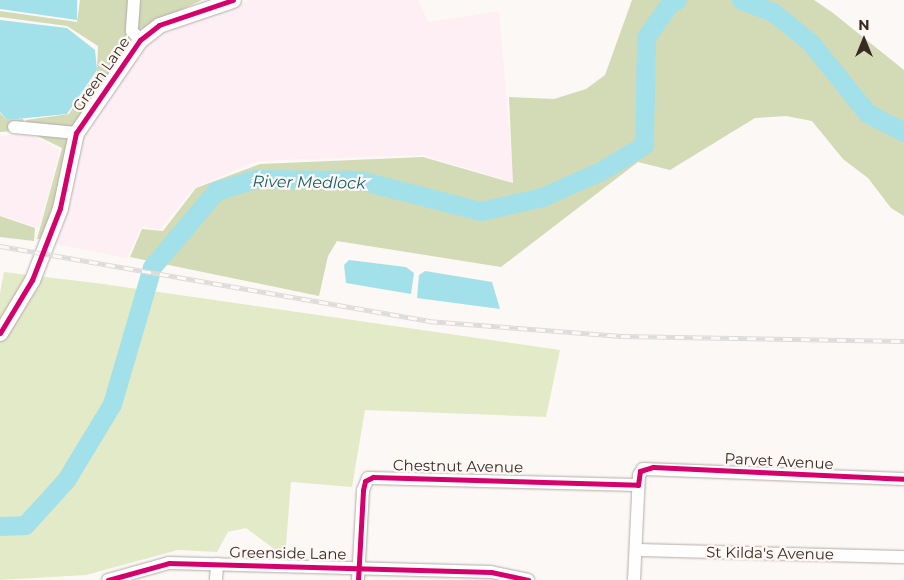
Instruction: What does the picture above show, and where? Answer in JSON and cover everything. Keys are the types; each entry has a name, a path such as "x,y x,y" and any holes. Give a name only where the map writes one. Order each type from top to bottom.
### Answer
{"street":[{"path":"134,0 132,31 140,40"},
{"name":"Green Lane","path":"76,133 140,40 159,25 233,0"},
{"path":"0,333 32,280 60,208 76,133 14,127"},
{"name":"Parvet Avenue","path":"638,485 640,471 652,467 904,479"},
{"name":"Chestnut Avenue","path":"358,574 363,490 368,478 638,485"},
{"path":"634,580 638,485"},
{"name":"St Kilda's Avenue","path":"636,550 904,557"},
{"name":"Greenside Lane","path":"108,580 169,562 358,574 491,572 528,580"},
{"path":"216,564 216,580"}],"shaded area":[{"path":"251,0 418,0 428,22 499,11 514,183 422,155 258,161 195,187 159,230 142,226 127,258 55,244 80,142 113,86 155,36"},
{"path":"29,133 60,150 39,228 0,215 0,136"}],"green space":[{"path":"80,0 202,0 141,29 68,153 44,239 37,239 62,148 29,132 26,120 69,114 97,71 98,46 67,26 0,17 0,11 77,22"},
{"path":"632,0 814,0 833,13 904,70 904,216 891,208 868,178 843,159 812,121 786,116 755,118 670,170 638,162 501,267 337,241 328,256 319,296 130,257 142,229 163,231 196,188 260,164 423,157 513,183 509,97 554,99 586,89 605,75"},
{"path":"0,113 7,120 23,119 26,130 0,132"},
{"path":"0,216 35,228 34,241 0,237"},
{"path":"4,272 103,284 560,350 546,417 365,410 352,487 291,482 285,557 246,528 228,532 217,552 178,550 86,575 0,580 0,293"}],"water":[{"path":"0,0 77,0 77,20 0,9"},
{"path":"0,20 67,28 95,50 97,70 67,114 7,120 0,112"},
{"path":"349,260 406,267 414,273 411,294 346,283 344,265"},
{"path":"425,271 492,282 500,309 417,298 419,275"}],"waterway":[{"name":"River Medlock","path":"0,526 25,525 66,480 112,404 152,267 216,191 255,179 359,180 481,211 542,197 601,171 644,145 646,37 671,2 677,0"},
{"name":"River Medlock","path":"741,0 773,12 811,43 867,113 904,132"}],"railway":[{"path":"0,246 428,321 621,336 904,341"}],"cycle path":[{"path":"0,333 32,280 60,208 76,133 140,40 159,25 233,0"},
{"path":"358,580 363,490 365,481 373,477 638,485 640,471 653,467 904,479"},
{"path":"108,580 169,563 491,572 528,580"}]}
